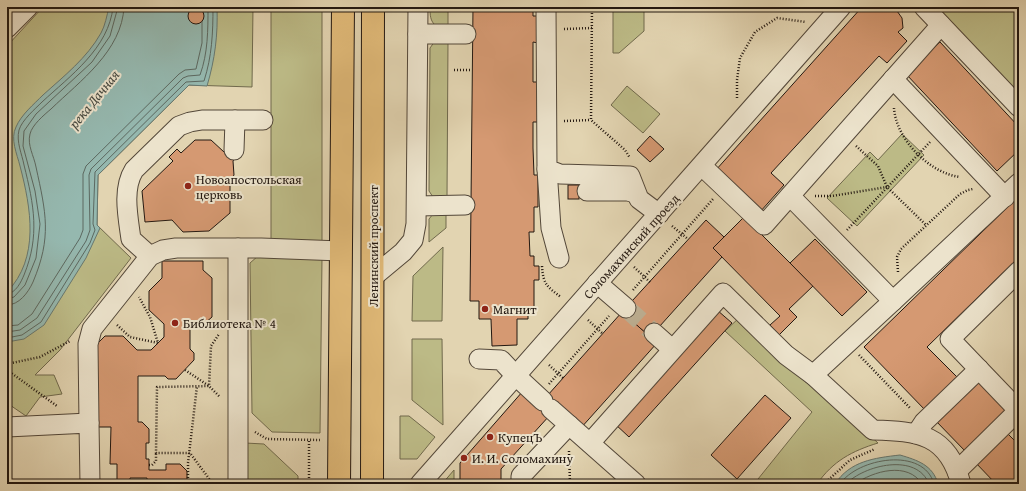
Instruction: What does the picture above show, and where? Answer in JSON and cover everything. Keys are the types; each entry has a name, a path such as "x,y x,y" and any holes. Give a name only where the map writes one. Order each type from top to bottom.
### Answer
{"main road":[{"path":"339,484 342,7"},
{"name":"Ленинский проспект","path":"372,484 373,7"}],"street":[{"path":"7,28 28,7"},
{"path":"373,277 403,252 413,240 416,224 418,7"},
{"path":"546,7 547,169 551,228 559,258"},
{"name":"Соломахинский проезд","path":"420,484 597,283 663,218 702,166 841,7"},
{"path":"924,7 1019,106"},
{"path":"702,166 764,225 941,25"},
{"path":"418,34 466,34"},
{"path":"893,79 1004,196"},
{"path":"150,256 131,239 128,218 128,190 129,178 131,174 179,126 202,120 263,120"},
{"path":"234,150 235,120"},
{"path":"547,169 560,174 630,176 635,193 642,204 663,218"},
{"path":"813,375 1019,183"},
{"path":"587,191 628,191 635,193"},
{"path":"790,196 835,242 900,295"},
{"path":"417,206 465,205"},
{"path":"90,484 85,423 88,344 92,329 150,256 163,250 176,248 341,251"},
{"path":"238,248 238,484"},
{"path":"590,443 723,293 786,355 813,375 873,430 899,431 924,435 942,447 959,477 1019,411 950,339 1019,271"},
{"path":"597,283 626,308"},
{"path":"654,333 672,349"},
{"path":"479,359 501,360 547,405 636,484"},
{"path":"916,434 924,422 979,369"},
{"path":"7,427 85,423"},
{"path":"521,484 521,476 569,425"}],"path":[{"path":"591,120 592,7"},
{"path":"737,101 737,80 740,58 755,32 777,18 812,23"},
{"path":"582,28 592,28"},
{"path":"454,70 472,70"},
{"path":"893,79 895,112 898,127 906,141 935,169 951,176 967,178 984,175"},
{"path":"582,120 591,120 625,150 633,163"},
{"path":"835,242 941,130"},
{"path":"844,135 878,166 887,187 926,226"},
{"path":"790,196 832,196 887,187"},
{"path":"900,295 897,257 901,249 960,194 968,190 978,189 1004,196"},
{"path":"663,218 688,239"},
{"path":"630,264 650,282"},
{"path":"550,289 560,296"},
{"path":"126,334 130,337 158,343 150,317 146,313"},
{"path":"584,317 603,334"},
{"path":"7,364 40,357 92,329"},
{"path":"149,465 152,465 156,461 157,387 209,386 211,346 220,334"},
{"path":"546,361 563,378"},
{"path":"7,370 85,423"},
{"path":"188,484 197,386"},
{"path":"569,425 570,484"},
{"path":"309,484 309,440 320,440"},
{"path":"824,484 850,460 866,452 881,448"},
{"path":"156,453 190,453"},
{"path":"190,453 213,484"},
{"path":"139,478 139,484"}],"shaded area":[{"path":"43,7 253,7 252,87 189,85 98,175 97,225 131,258 60,350 35,375 54,375 62,394 40,397 26,416 7,403 7,46"},
{"path":"271,7 322,7 322,242 271,241"},
{"path":"430,7 448,7 448,26 436,26 434,24 431,18"},
{"path":"613,7 644,7 644,31 619,53 613,53"},
{"path":"932,7 1019,7 1019,98"},
{"path":"435,41 448,41 447,197 433,197 429,191 430,48"},
{"path":"627,86 660,114 643,133 611,105"},
{"path":"902,134 924,155 857,226 827,198 870,152 878,160"},
{"path":"433,214 446,214 446,228 429,242 429,219"},
{"path":"443,247 442,321 412,321 413,276"},
{"path":"258,256 322,258 320,433 272,432 252,413 250,263"},
{"path":"740,317 878,443 851,453 836,463 817,484 754,484 812,412 725,331"},
{"path":"412,339 442,339 443,425 412,400"},
{"path":"400,416 409,416 435,437 417,459 400,459"},
{"path":"245,443 264,444 298,476 298,484 246,484"},
{"path":"454,470 454,484 442,484"}],"water":[{"name":"река Дачная","path":"109,7 217,7 215,47 207,86 189,85 98,175 97,225 100,228 86,258 44,325 24,339 7,342 7,292 17,279 24,264 29,248 30,232 27,199 14,141 14,132 21,118 28,110 89,51 102,30"},
{"path":"900,455 924,464 932,472 938,484 835,484 848,470 863,462 872,459"}],"building":[{"path":"473,7 533,7 533,16 537,16 538,43 533,42 533,82 538,82 538,122 533,122 533,148 534,175 538,175 538,207 534,207 534,232 529,232 530,256 534,256 534,266 539,266 539,280 534,280 534,309 528,309 528,319 517,319 517,345 492,346 491,319 479,319 479,301 470,301"},
{"path":"862,7 874,7 877,10 880,7 891,7 897,11 902,18 903,28 898,32 907,41 887,63 879,56 771,173 784,185 760,212 715,171"},
{"path":"196,8 202,10 204,16 202,22 196,24 190,22 188,16 190,10"},
{"path":"940,42 1019,127 1019,150 997,171 906,74"},
{"path":"650,136 664,149 650,162 637,150"},
{"name":"Новоапостольская церковь","path":"195,140 211,140 224,152 227,148 236,157 233,161 234,175 230,181 230,213 209,231 183,232 172,220 145,222 142,191 173,161 169,157 177,149 181,153"},
{"path":"568,185 579,185 579,199 568,199"},
{"path":"1019,196 1019,257 927,347 960,380 927,412 864,347"},
{"path":"744,217 813,286 789,309 797,317 779,335 770,325 780,316 713,248"},
{"path":"706,220 724,237 713,248 722,257 650,337 622,312"},
{"path":"815,239 867,292 842,316 790,263"},
{"path":"162,261 203,261 203,270 212,278 212,317 204,324 190,324 190,349 194,353 194,360 176,379 168,379 165,376 138,376 138,422 142,422 149,429 149,443 146,443 146,459 149,459 149,470 166,470 166,464 180,464 187,471 187,484 147,484 147,478 130,478 130,482 117,482 117,464 110,464 111,427 97,427 97,344 105,336 123,336 137,350 151,350 164,337 164,324 149,310 149,291 162,278"},
{"path":"717,310 732,323 629,437 614,423"},
{"path":"622,312 657,343 580,429 539,405"},
{"path":"977,378 1009,412 967,453 934,419"},
{"path":"523,391 550,415 501,469 501,484 460,484 460,463"},
{"path":"765,395 791,418 737,479 711,455"},
{"path":"1005,431 1019,445 1019,484 996,484 974,461"}],"tunnel":[{"path":"626,308 654,333"}],"place":[{"name":"Новоапостольская церковь","path":"188,186"},
{"name":"Магнит","path":"485,309"},
{"name":"Библиотека № 4","path":"175,323"},
{"name":"КупецЪ","path":"490,437"},
{"name":"И. И. Соломахину","path":"464,458"}]}
